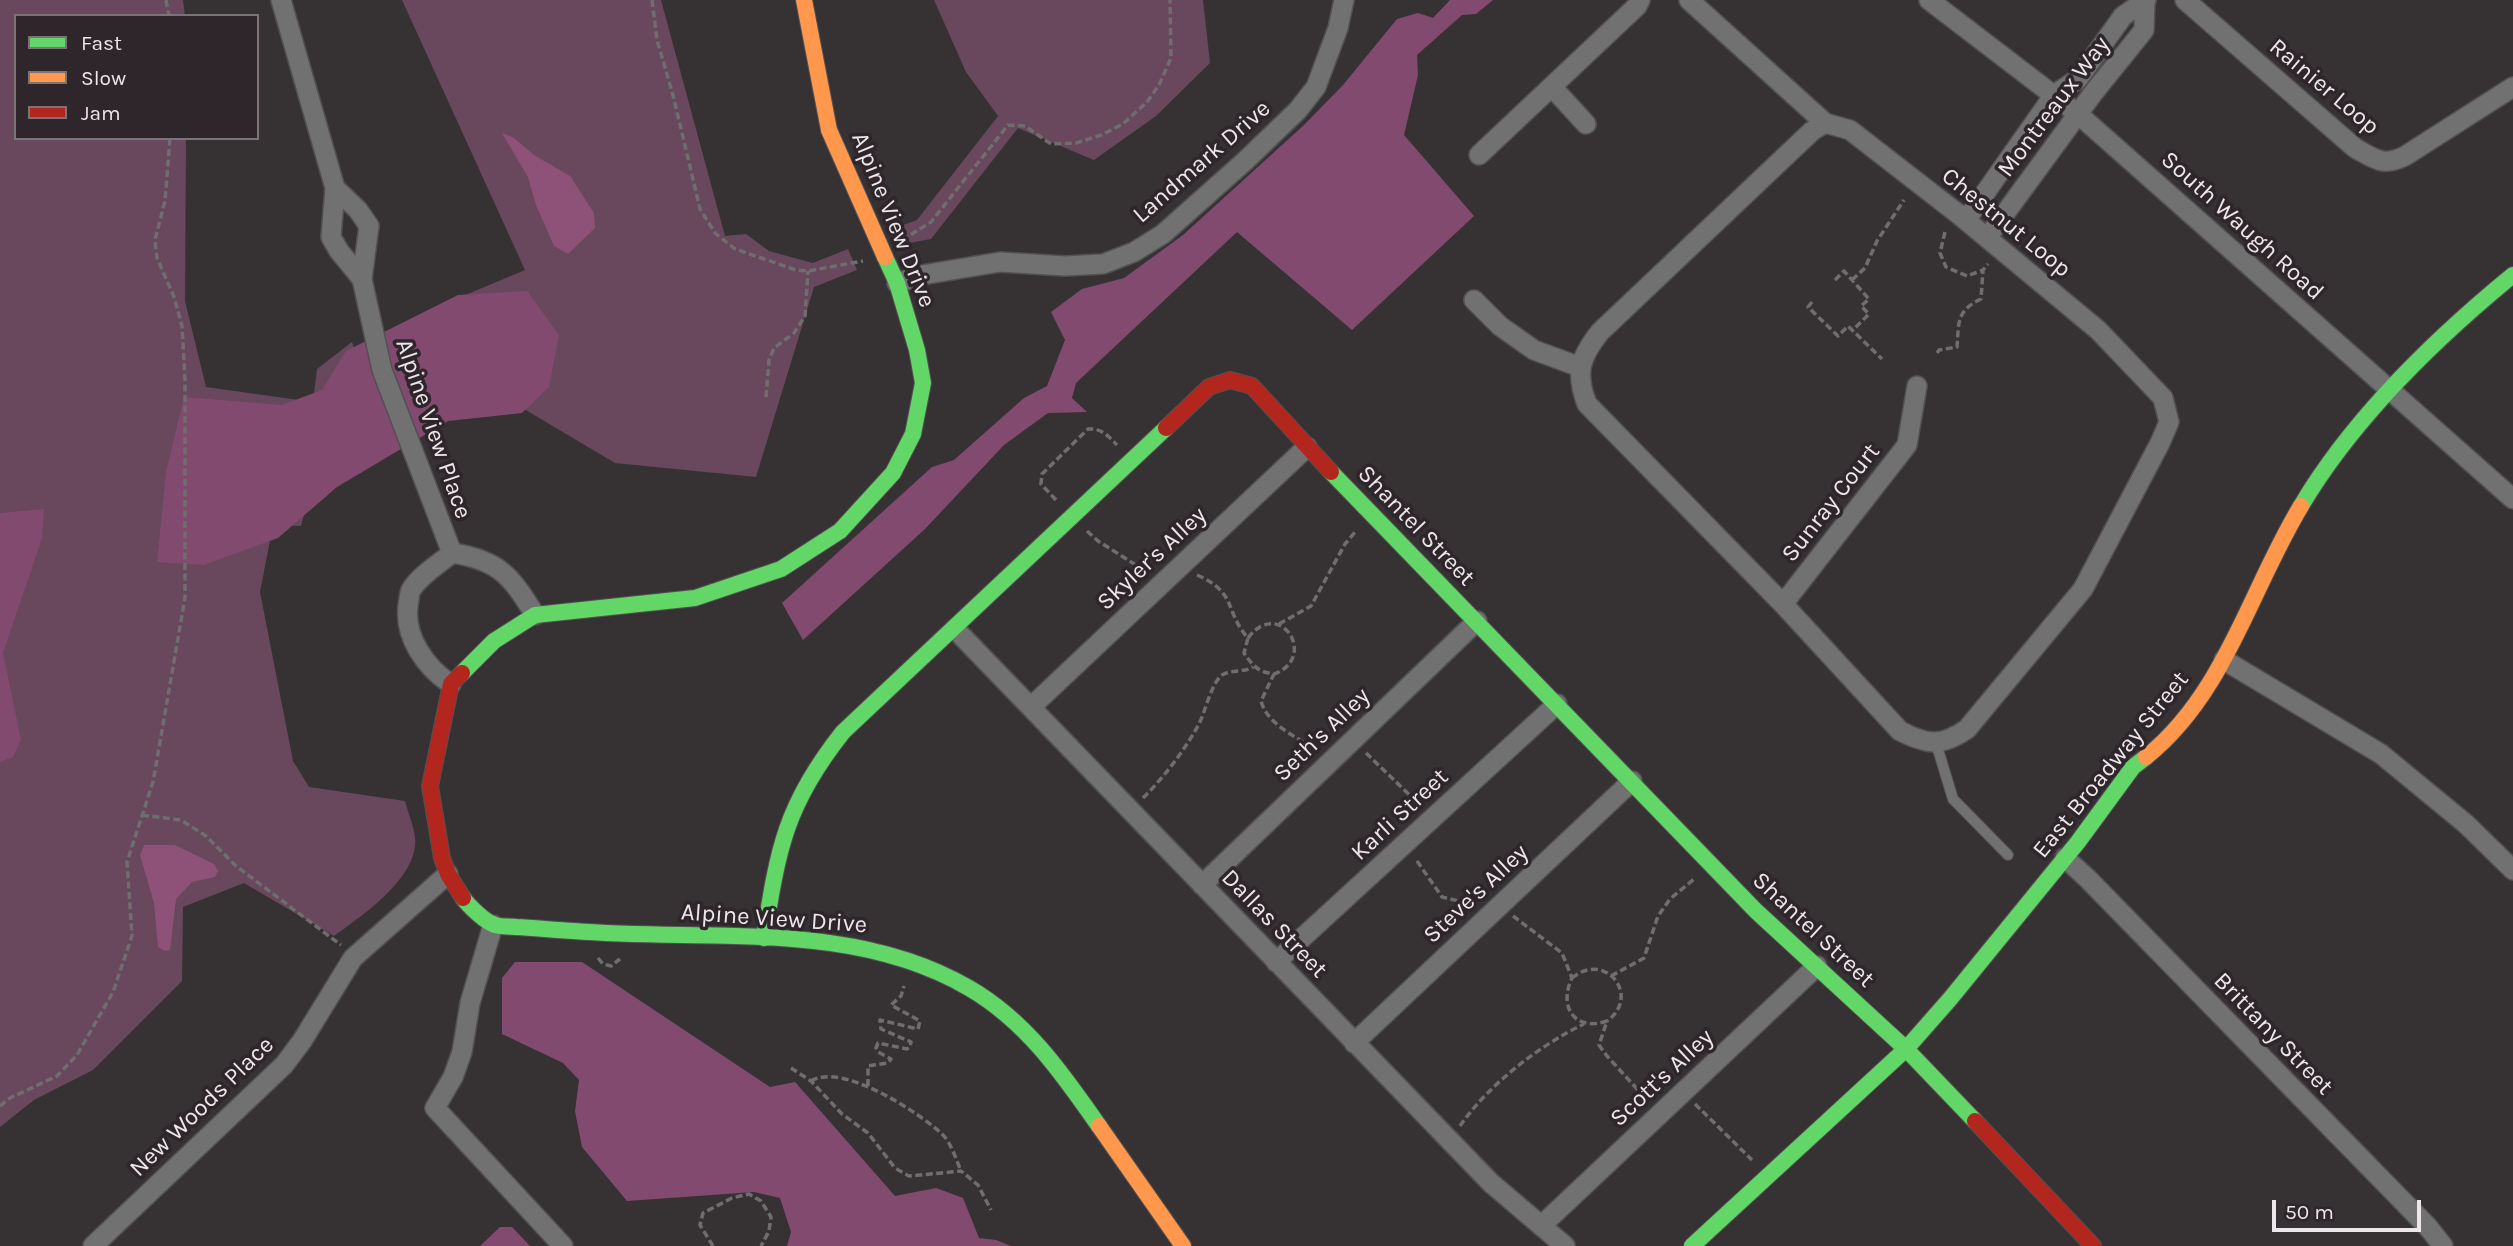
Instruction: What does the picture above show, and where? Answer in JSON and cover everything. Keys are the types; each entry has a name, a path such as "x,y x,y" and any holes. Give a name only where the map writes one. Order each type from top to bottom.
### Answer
{"street":[{"name":"Alpine View Place","path":"281,0 335,188 331,237 362,279"},
{"name":"Alpine View Drive","path":"451,684 494,641 535,615 695,598 781,569 840,531 893,473 913,434 923,383 917,350 897,283 830,130 804,0"},
{"name":"Landmark Drive","path":"897,283 922,275 1000,262 1065,266 1103,264 1134,252 1154,240 1245,160 1297,110 1316,87 1338,29 1344,0"},
{"path":"1479,155 1637,6 1640,0"},
{"path":"1689,0 1825,123 1812,131 1600,332 1587,347 1580,366 1581,388 1587,404 1783,604 1900,731 1918,740 1936,743"},
{"name":"South Waugh Road","path":"1929,0 2078,114 2513,499"},
{"name":"Montreaux Way","path":"1966,220 2054,95 2078,79 2123,16 2145,0"},
{"name":"Montreaux Way","path":"1987,238 2144,30 2145,0"},
{"name":"Rainier Loop","path":"2185,0 2355,148 2380,162 2393,162 2405,156 2513,87"},
{"path":"1552,87 1586,124"},
{"name":"Chestnut Loop","path":"1825,123 1850,130 1966,220 2098,330 2163,398 2169,422 2083,589 1967,729 1955,737 1936,743"},
{"name":"Alpine View Place","path":"335,188 358,209 369,226 362,279 382,370 452,553"},
{"name":"East Broadway Street","path":"1692,1246 1906,1049 2065,858 2133,767 2162,744 2189,712 2224,660 2279,542 2320,472 2460,318 2513,275"},
{"path":"1474,300 1500,326 1534,350 1580,366"},
{"name":"Shantel Street","path":"764,938 780,845 804,785 817,764 861,714 955,629 1209,387 1230,380 1252,386 1307,447 1756,911 1906,1049 2085,1244"},
{"name":"Sunray Court","path":"1783,604 1907,445 1917,386"},
{"name":"Skyler's Alley","path":"1031,707 1307,447"},
{"path":"535,615 516,584 494,565 467,555 452,553 410,592 406,621 416,645 437,674 451,684 430,786 439,842 448,874 466,902 492,925 470,1003 462,1052 453,1077 435,1108 564,1246"},
{"name":"Seth's Alley","path":"1202,885 1477,621"},
{"name":"Dallas Street","path":"955,629 1491,1183 1565,1246"},
{"path":"2224,660 2381,754 2466,824 2513,870"},
{"name":"Karli Street","path":"1276,962 1557,704"},
{"name":"Steve's Alley","path":"1354,1043 1632,781"},
{"name":"Brittany Street","path":"2065,858 2444,1246"},
{"name":"New Woods Place","path":"93,1246 284,1065 302,1041 353,958 448,874"},
{"name":"Alpine View Drive","path":"492,925 618,935 764,938 875,950 928,968 969,988 1009,1015 1030,1035 1063,1074 1183,1246"},
{"name":"Scott's Alley","path":"1541,1226 1817,966"}],"lane":[{"path":"1936,743 1953,799 2008,855"}],"path":[{"path":"652,0 657,40 700,209 715,233 735,249 779,265 808,271 864,260"},
{"path":"894,245 931,222 1008,124 1025,126 1051,144 1076,143 1123,124 1147,102 1159,86 1171,58 1170,0"},
{"path":"0,1106 10,1098 57,1076 77,1055 113,992 132,936 127,862 153,782 185,598 185,380 182,327 174,297 157,258 155,240 165,201 170,140"},
{"path":"1852,280 1865,268 1877,241 1904,200"},
{"path":"1945,232 1940,253 1946,267 1967,276 1983,270 1988,264"},
{"path":"1937,353 1939,350 1957,347 1961,313 1981,299 1983,270"},
{"path":"766,397 768,360 774,348 794,333 805,316 808,271"},
{"path":"1835,279 1844,271 1869,299 1861,306 1869,314 1852,331"},
{"path":"1812,302 1808,307 1838,335 1847,326 1882,359"},
{"path":"1058,502 1041,484 1042,474 1088,429 1095,428 1103,432 1118,446"},
{"path":"1081,525 1098,541 1143,568 1152,579"},
{"path":"1274,674 1261,672 1253,667 1244,653 1248,638 1254,630 1263,625 1279,624 1311,606 1345,544 1359,526"},
{"path":"1189,571 1211,581 1226,595 1248,638"},
{"path":"1279,624 1288,630 1294,639 1293,657 1287,667 1274,674 1261,701 1264,709 1293,736 1319,754"},
{"path":"1140,801 1177,759 1222,675 1247,671 1253,667"},
{"path":"1362,749 1420,805"},
{"path":"142,815 181,820 206,836 236,866 345,948"},
{"path":"1417,861 1438,893 1447,899 1459,901 1476,919"},
{"path":"1611,976 1644,958 1658,916 1670,899 1700,872"},
{"path":"1509,912 1562,953 1573,978"},
{"path":"598,953 600,961 611,965 618,961 621,953"},
{"path":"1456,1131 1471,1110 1500,1081 1562,1034 1584,1024 1594,1025 1607,1021 1615,1015 1621,1006 1622,993 1611,976 1602,969 1585,970 1573,978 1567,989 1566,999 1570,1010 1584,1024"},
{"path":"868,1086 868,1066 888,1063 891,1059 878,1052 878,1043 910,1048 911,1042 907,1039 881,1029 880,1020 918,1028 920,1025 920,1021 891,1005 901,996 904,986"},
{"path":"1607,1021 1600,1045 1654,1108"},
{"path":"791,1068 811,1081 842,1114 868,1133 895,1168 909,1176 961,1171"},
{"path":"811,1081 818,1077 833,1076 868,1086 886,1095 942,1134 961,1171 978,1185 991,1210"},
{"path":"1691,1100 1755,1164"},
{"path":"713,1246 700,1224 703,1213 732,1198 749,1194 761,1201 771,1217 769,1231 761,1246"}],"shaded area":[{"path":"0,0 183,0 185,14 14,14 14,140 186,140 185,301 206,387 313,402 317,369 352,342 389,446 321,452 301,526 273,525 260,592 293,761 309,787 405,801 415,838 414,853 399,881 359,918 334,936 244,883 183,907 182,981 93,1070 34,1100 0,1127"},
{"path":"402,0 661,0 725,236 746,234 769,251 813,263 848,249 857,270 814,287 756,477 615,463 519,406 420,314 525,270"},
{"path":"934,0 1203,0 1210,63 1156,116 1094,160 1018,128 931,239 904,244 895,228 917,220 998,116 966,72"},
{"path":"1450,0 1493,0 1476,14 1462,15 1417,55 1418,75 1404,135 1474,216 1352,330 1237,232 1076,383 1072,398 1087,412 1048,413 1004,445 925,529 803,640 782,603 932,467 954,460 1024,398 1047,386 1065,340 1051,312 1082,289 1124,278 1183,235 1304,125 1343,85 1397,19 1418,13 1433,18"},
{"path":"502,133 514,138 534,155 570,176 594,213 595,228 568,254 554,246 536,205 528,177"},
{"path":"527,291 559,335 549,387 522,413 448,421 337,487 278,538 204,565 157,562 166,472 184,397 282,405 322,390 346,351 458,295"},
{"path":"44,509 42,538 3,653 21,740 13,757 0,762 0,513"},
{"path":"144,845 175,845 214,864 218,871 215,877 192,882 176,899 170,950 165,951 158,947 154,903 140,855"},
{"path":"515,962 582,962 770,1087 795,1082 895,1196 936,1188 963,1198 979,1238 996,1240 1011,1246 787,1246 791,1232 780,1198 754,1192 627,1201 582,1147 575,1111 579,1080 563,1063 502,1034 502,978"},
{"path":"500,1227 512,1227 530,1246 480,1246"}],"traffic: fast":[{"path":"462,673 494,641 535,615 695,598 781,569 840,531 893,473 913,434 923,383 917,350 897,283 885,257"},
{"path":"2301,506 2345,443 2397,382 2454,326 2513,275"},
{"path":"764,938 774,879 787,829 808,782 843,732 1166,428"},
{"path":"1331,472 1756,911 1906,1049 1975,1121"},
{"path":"1692,1246 1906,1049 2078,842 2133,767 2146,757"},
{"path":"463,898 482,917 500,926 624,934 776,938 827,943 876,952 924,966 969,988 1008,1016 1057,1068 1099,1126"}],"traffic: slow":[{"path":"804,0 829,130 885,257"},
{"path":"2146,757 2173,732 2216,672 2301,506"},
{"path":"1099,1126 1183,1246"}],"traffic: jam":[{"path":"1166,428 1209,387 1230,380 1252,386 1331,472"},
{"path":"462,673 451,684 430,786 442,858 448,874 463,898"},
{"path":"1975,1121 2093,1246"}]}
